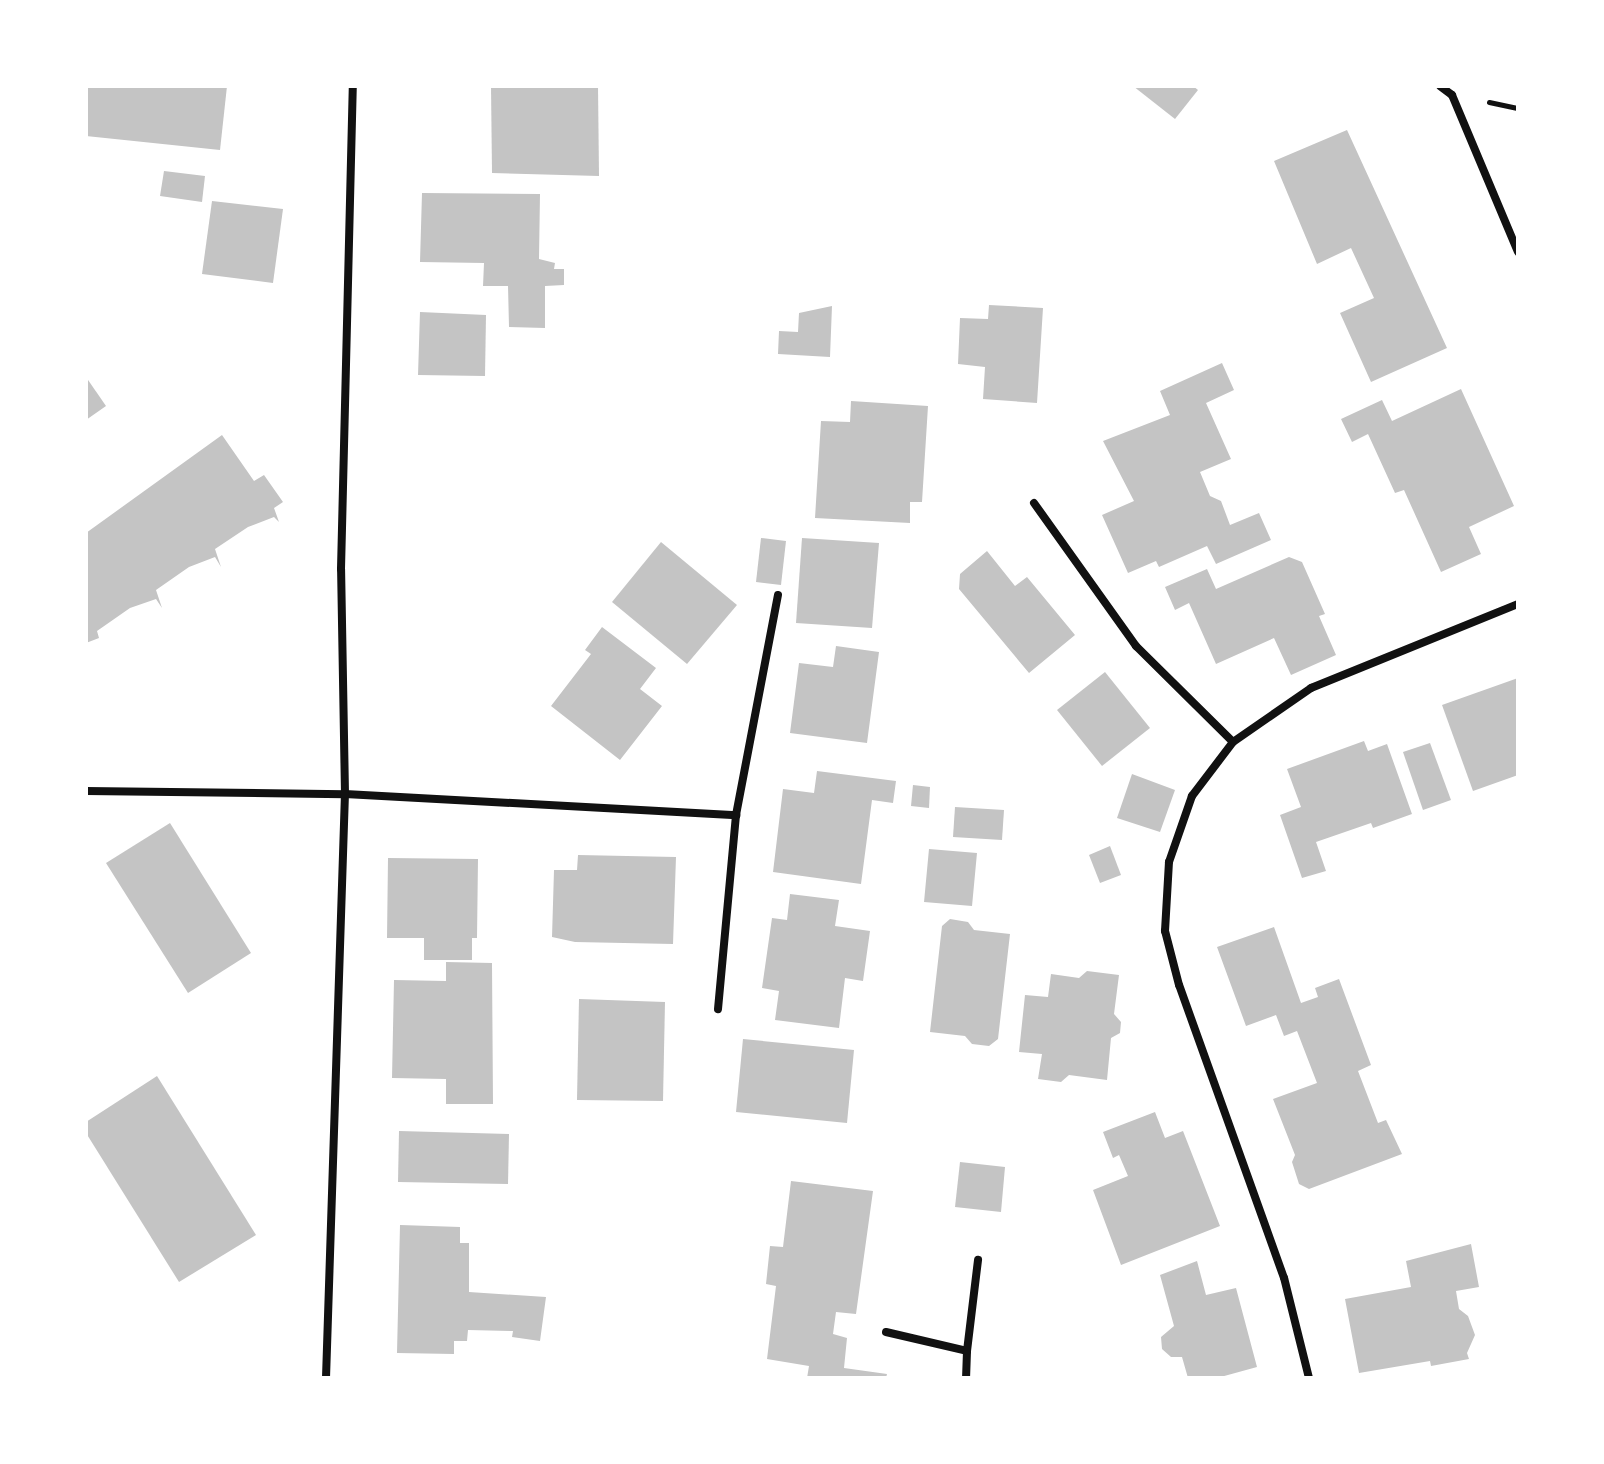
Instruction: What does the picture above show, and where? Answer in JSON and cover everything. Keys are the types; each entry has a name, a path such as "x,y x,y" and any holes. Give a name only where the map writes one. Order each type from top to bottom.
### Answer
{"street":[{"path":"326,1378 345,794 341,569 353,86"},
{"path":"1440,86 1452,95 1518,252"},
{"path":"1034,503 1136,646 1233,742"},
{"path":"718,1009 736,815 778,595"},
{"path":"1309,1378 1284,1278 1179,985 1165,931 1169,862 1192,796 1233,742 1311,688 1518,604"},
{"path":"86,791 345,794 736,815"},
{"path":"966,1378 978,1260"},
{"path":"886,1332 967,1351"}],"building":[{"path":"86,86 227,86 220,150 86,136"},
{"path":"491,86 598,86 599,176 492,173"},
{"path":"1133,86 1193,86 1198,90 1175,119"},
{"path":"1347,130 1447,348 1371,382 1340,313 1374,298 1351,248 1317,264 1274,161"},
{"path":"164,171 205,176 202,202 160,196"},
{"path":"422,193 540,194 539,259 555,263 554,269 564,269 564,285 545,286 545,328 509,327 508,286 483,286 484,263 420,262"},
{"path":"212,201 283,209 273,283 202,274"},
{"path":"989,305 1043,308 1037,403 983,399 985,367 958,364 960,318 988,319"},
{"path":"832,306 830,357 778,354 779,331 798,332 799,313"},
{"path":"420,312 486,315 485,376 418,375"},
{"path":"1222,363 1234,390 1206,403 1231,459 1200,472 1210,496 1221,501 1230,525 1259,513 1271,540 1216,564 1207,546 1159,567 1156,561 1128,573 1102,515 1134,501 1103,441 1170,415 1160,391"},
{"path":"86,377 106,406 86,420"},
{"path":"1461,389 1514,506 1469,527 1481,554 1441,572 1404,490 1395,493 1368,434 1352,442 1341,419 1382,400 1392,421"},
{"path":"851,401 928,406 922,502 910,502 910,523 815,518 821,421 850,422"},
{"path":"222,435 254,481 264,475 283,502 274,508 279,522 274,517 248,527 215,549 221,567 215,557 189,567 156,590 162,608 156,599 130,608 97,631 99,638 86,643 86,533"},
{"path":"761,538 786,541 781,585 756,582"},
{"path":"802,538 879,543 872,628 796,623"},
{"path":"661,542 737,605 687,664 612,602"},
{"path":"987,551 1015,586 1027,577 1075,635 1029,673 959,589 960,574"},
{"path":"1289,557 1302,562 1325,614 1319,616 1336,655 1291,675 1274,638 1216,664 1189,603 1175,610 1165,587 1207,569 1216,589"},
{"path":"602,627 656,668 640,689 662,706 620,760 551,706 591,654 585,650"},
{"path":"836,646 879,652 867,743 790,733 799,663 833,667"},
{"path":"1105,672 1150,728 1102,766 1057,710"},
{"path":"1518,678 1518,775 1473,791 1442,705"},
{"path":"1364,741 1368,751 1387,744 1412,814 1373,828 1371,823 1316,842 1326,871 1302,878 1280,815 1301,807 1287,769"},
{"path":"1430,743 1451,800 1423,810 1403,752"},
{"path":"817,771 896,781 893,803 872,800 861,884 773,872 783,789 814,793"},
{"path":"1132,774 1175,790 1160,832 1117,818"},
{"path":"913,785 930,787 929,808 911,806"},
{"path":"955,807 1004,810 1002,840 953,837"},
{"path":"170,823 251,953 188,993 106,863"},
{"path":"1110,846 1121,875 1100,883 1089,855"},
{"path":"929,849 977,853 972,906 924,902"},
{"path":"578,855 676,857 673,944 575,942 552,937 554,870 577,870"},
{"path":"388,858 478,859 477,938 472,938 472,960 424,960 424,938 387,938"},
{"path":"790,894 839,900 835,926 870,931 863,981 845,978 839,1028 775,1020 779,991 762,988 772,918 787,920"},
{"path":"950,919 968,922 974,930 1010,934 998,1039 989,1046 972,1044 965,1036 930,1032 942,926"},
{"path":"1274,927 1301,1003 1318,997 1315,988 1339,979 1371,1065 1358,1071 1378,1123 1386,1120 1402,1154 1309,1189 1299,1184 1292,1162 1295,1155 1273,1099 1317,1083 1297,1031 1284,1036 1276,1015 1246,1026 1217,947"},
{"path":"446,962 492,963 493,1104 446,1104 446,1079 392,1078 394,980 446,981"},
{"path":"1087,971 1119,975 1114,1014 1121,1022 1120,1033 1111,1038 1107,1080 1069,1075 1061,1082 1038,1079 1042,1054 1019,1052 1025,995 1048,997 1051,974 1079,978"},
{"path":"579,999 665,1002 663,1101 577,1100"},
{"path":"743,1039 854,1050 847,1123 736,1112"},
{"path":"157,1076 256,1235 179,1282 86,1133 86,1122"},
{"path":"1155,1112 1165,1138 1183,1131 1220,1226 1121,1265 1093,1190 1128,1176 1119,1155 1113,1158 1103,1132"},
{"path":"399,1131 509,1134 508,1184 398,1182"},
{"path":"960,1162 1005,1167 1001,1212 955,1207"},
{"path":"791,1181 873,1191 856,1314 836,1312 833,1334 847,1338 844,1368 887,1374 886,1378 807,1378 809,1366 767,1359 776,1286 766,1284 770,1246 783,1247"},
{"path":"400,1225 460,1227 460,1243 469,1243 469,1292 546,1297 540,1341 512,1337 513,1331 468,1330 467,1341 454,1341 454,1354 397,1353"},
{"path":"1471,1244 1479,1287 1456,1291 1459,1309 1468,1316 1475,1335 1467,1353 1469,1359 1431,1366 1430,1361 1359,1373 1345,1299 1411,1287 1406,1261"},
{"path":"1197,1261 1206,1295 1236,1288 1257,1367 1217,1378 1188,1378 1182,1357 1171,1357 1162,1349 1161,1337 1174,1326 1160,1275"}]}
